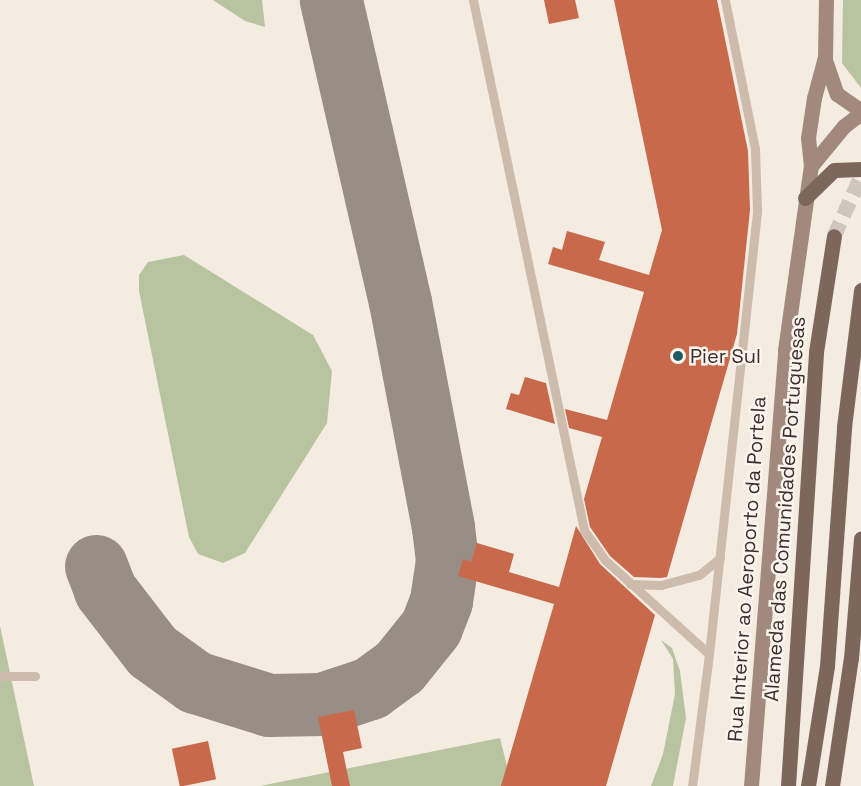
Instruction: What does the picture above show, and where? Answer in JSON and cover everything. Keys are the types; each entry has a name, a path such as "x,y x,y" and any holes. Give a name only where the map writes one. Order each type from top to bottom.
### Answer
{"main road":[{"path":"805,198 834,170 861,169"},
{"name":"Alameda das Comunidades Portuguesas","path":"788,786 816,352 834,236"},
{"path":"808,786 827,666 844,427 861,290"},
{"path":"832,786 851,658 861,538"}],"street":[{"name":"Rua Interior ao Aeroporto da Portela","path":"751,786 785,350 811,166 808,138 825,57 826,0"},
{"path":"811,166 844,126 861,112 837,94 825,57"}],"lane":[{"path":"473,0 584,531 605,561 710,654"},
{"path":"692,786 710,654 757,210 755,149 725,0"},
{"path":"630,584 661,585 699,575 720,558"},
{"path":"0,676 35,676"}],"green space":[{"path":"213,0 262,0 265,27 245,21"},
{"path":"843,0 861,0 861,88 842,63"},
{"path":"184,255 313,335 332,371 327,423 245,553 223,563 198,554 189,537 139,291 139,275 148,262"},
{"path":"0,626 34,786 0,786"},
{"path":"661,640 672,648 680,671 686,718 673,786 651,786 663,754 675,694 673,659"},
{"path":"500,738 509,774 529,786 260,786"}],"building":[{"path":"544,0 575,0 579,18 549,24"},
{"name":"Pier Sul","path":"614,0 717,0 748,151 750,210 737,334 667,577 660,578 634,577 610,556 590,527 584,499 602,437 569,428 565,409 607,420 644,292 548,264 553,247 562,250 567,231 605,242 599,260 649,275 662,230"},
{"path":"525,377 546,383 555,424 506,409 511,393 519,395"},
{"path":"576,526 600,564 655,615 606,786 501,786 554,604 458,576 463,559 471,562 477,543 514,554 509,572 559,587"},
{"path":"354,710 362,748 343,752 350,786 332,786 318,717"},
{"path":"208,741 216,779 180,786 172,749"}],"taxiway":[{"path":"96,566 105,590 152,651 195,682 269,705 322,704 370,688 399,667 431,627 441,601 447,560 443,527 400,302 331,0"}],"tunnel":[{"path":"834,236 861,176"}],"place":[{"name":"Pier Sul","path":"678,356"}]}
